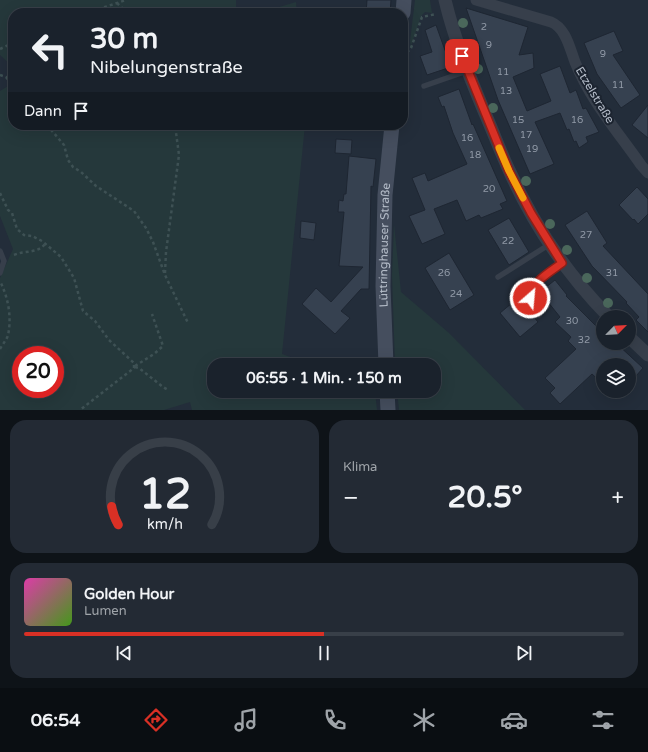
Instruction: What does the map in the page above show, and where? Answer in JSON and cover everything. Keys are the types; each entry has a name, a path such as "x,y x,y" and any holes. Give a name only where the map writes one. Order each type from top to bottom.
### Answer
{"main road":[{"name":"Lüttringhauser Straße","path":"386,358 383,270 385,195 392,130"},
{"path":"387,398 388,410"}],"street":[{"name":"Etzelstraße","path":"476,0 551,22 560,28 581,76 590,92 641,165 648,172"},
{"path":"446,5 468,71 509,171 562,263 580,287 602,310"},
{"path":"636,344 648,355"}],"lane":[{"path":"424,86 468,71"},
{"path":"498,277 550,244"},
{"path":"0,251 4,261 0,273"},
{"path":"539,315 532,306 530,292 533,286 562,263"}],"path":[{"path":"102,8 126,0"},
{"path":"117,3 122,8"},
{"path":"408,51 411,48 422,17 446,5"},
{"path":"51,130 64,144 68,160 73,167 96,186 134,211 146,228 153,242 165,275 188,324"},
{"path":"165,275 166,252 179,156 176,130"},
{"path":"0,193 8,210 12,213 17,229 24,235 32,236 45,244 62,257 74,278 83,311 95,321 109,340 130,358 134,363 134,366 139,368 162,387 168,390"},
{"path":"14,255 24,251 36,251 45,244"},
{"path":"0,281 6,291 10,311 8,336 0,348"},
{"path":"80,410 134,368 134,366 154,354 163,346 152,314"}],"shaded area":[{"path":"0,0 236,0 236,7 240,8 8,8 8,62 0,55"},
{"path":"415,0 430,0 432,13 425,12 421,16 411,46 410,41"},
{"path":"296,2 297,8 276,8"},
{"path":"8,86 8,130 304,130 282,354 293,358 207,358 207,398 376,398 377,410 192,410 190,402 164,410 0,410 0,278 13,249 0,216 0,91"},
{"path":"394,224 401,292 449,333 525,410 399,410 398,398 441,398 441,358 395,358 392,275"}],"building":[{"path":"367,0 391,0 390,8 366,8"},
{"path":"466,8 528,27 519,55 533,53 534,68 513,77 527,111 551,101 540,74 560,66 570,93 576,90 583,109 586,108 599,132 586,137 588,142 579,148 576,141 574,142 569,129 567,130 560,113 535,122 554,164 530,174 498,100"},
{"path":"436,25 451,67 427,75 420,56 432,52 425,30"},
{"path":"614,31 623,51 613,55 640,95 621,108 597,74 584,43"},
{"path":"459,89 472,125 473,124 507,201 500,204 503,209 481,218 479,215 466,221 457,200 434,209 445,234 422,244 409,216 425,210 412,178 425,173 428,181 467,164 453,133 444,106 442,107 438,97"},
{"path":"648,105 648,138 632,125"},
{"path":"336,139 352,140 351,154 335,153"},
{"path":"349,156 376,159 373,187 371,186 369,289 361,289 341,311 350,318 335,334 302,304 316,288 331,302 363,267 339,266 344,212 338,212 339,200 343,201 344,194 346,194"},
{"path":"637,187 648,199 648,214 638,224 619,205"},
{"path":"587,211 607,243 603,246 648,294 648,332 636,320 639,317 636,314 636,310 632,310 626,303 627,302 592,266 565,225"},
{"path":"509,218 529,252 509,265 488,230"},
{"path":"301,221 316,223 314,240 300,238"},
{"path":"449,253 474,295 450,310 425,268"},
{"path":"555,280 567,295 566,296 596,326 596,350 624,350 632,358 596,358 596,378 592,374 560,404 550,393 555,388 545,378 576,349 568,341 571,337 555,322 560,317 540,292"},
{"path":"518,298 538,322 520,337 500,313"},
{"path":"636,362 643,368 636,376"}],"slow traffic":[{"path":"499,148 523,198"}],"route":[{"path":"462,56 509,171 531,213 562,263 533,286 530,292 530,298"}]}
